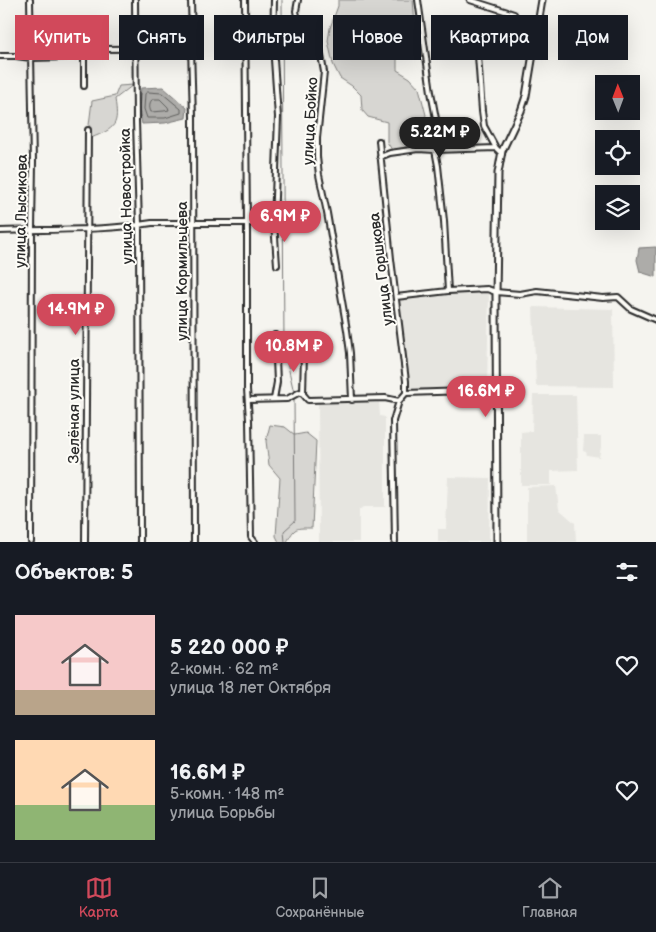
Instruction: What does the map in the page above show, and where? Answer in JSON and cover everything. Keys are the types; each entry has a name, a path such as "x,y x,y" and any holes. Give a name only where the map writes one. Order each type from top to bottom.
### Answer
{"street":[{"name":"улица Лысикова","path":"30,0 30,15"},
{"name":"улица Новостройка","path":"135,0 135,15"},
{"name":"улица Кормильцева","path":"191,0 191,15"},
{"path":"245,0 246,382 250,440 251,537 255,542"},
{"path":"274,0 273,44 278,117 274,223 277,266"},
{"name":"улица Бойко","path":"298,0 296,11 298,20 303,29 317,38 324,72 317,138 317,157 350,353 352,400"},
{"path":"418,0 437,124 434,145 444,221 448,291"},
{"path":"470,0 515,15"},
{"path":"540,15 542,0"},
{"path":"0,56 15,56"},
{"name":"улица Лысикова","path":"31,60 33,162 31,542"},
{"path":"84,60 84,86"},
{"name":"улица Новостройка","path":"135,60 139,225 140,542"},
{"name":"улица Кормильцева","path":"191,60 194,542"},
{"path":"478,60 484,126 496,148 502,154"},
{"path":"497,542 496,293 498,173 502,154 526,96 532,60"},
{"name":"Зелёная улица","path":"85,542 88,130"},
{"name":"улица Горшкова","path":"380,141 380,157 406,393"},
{"path":"380,157 390,153 418,149 496,148"},
{"path":"0,231 86,229 152,223 274,223"},
{"path":"396,297 487,288 496,293 520,294 537,291 603,298 618,297 631,309 656,320"},
{"path":"274,399 277,382 275,335"},
{"path":"303,394 304,353"},
{"path":"394,542 393,420 399,401 406,393 496,390"},
{"path":"248,400 287,399 300,392 308,400 385,398 399,401"}],"shaded area":[{"path":"338,0 413,0 414,15 335,15"},
{"path":"333,20 333,60 397,60 397,70 410,78 419,88 426,115 418,134 406,147 392,150 387,142 387,122 368,117 362,110 361,95 340,78 333,64 328,41"},
{"path":"133,85 115,99 116,120 114,125 91,138 89,125 92,101 115,96 119,86"},
{"path":"489,291 487,388 409,390 399,300 407,297"},
{"path":"533,307 613,309 614,387 536,386"},
{"path":"533,395 576,395 578,470 551,471 551,485 521,485 521,432 532,431"},
{"path":"379,402 380,416 385,417 385,507 363,507 359,510 359,542 319,542 318,403"},
{"path":"270,425 285,427 295,435 306,433 316,441 312,528 296,529 287,542 279,542 276,536 280,478 269,465 266,441"},
{"path":"584,436 601,436 599,457 587,455 583,451"},
{"path":"448,477 490,478 489,542 438,542 438,529 446,529"},
{"path":"556,486 559,509 575,523 576,542 527,542 527,487"}],"water":[{"path":"163,87 187,108 186,118 165,123 142,124 139,109 141,88"},
{"path":"656,247 656,277 640,272 637,260 639,248"}],"waterway":[{"path":"282,0 284,348 294,393"},
{"path":"285,542 284,531 295,521 294,397"}]}
